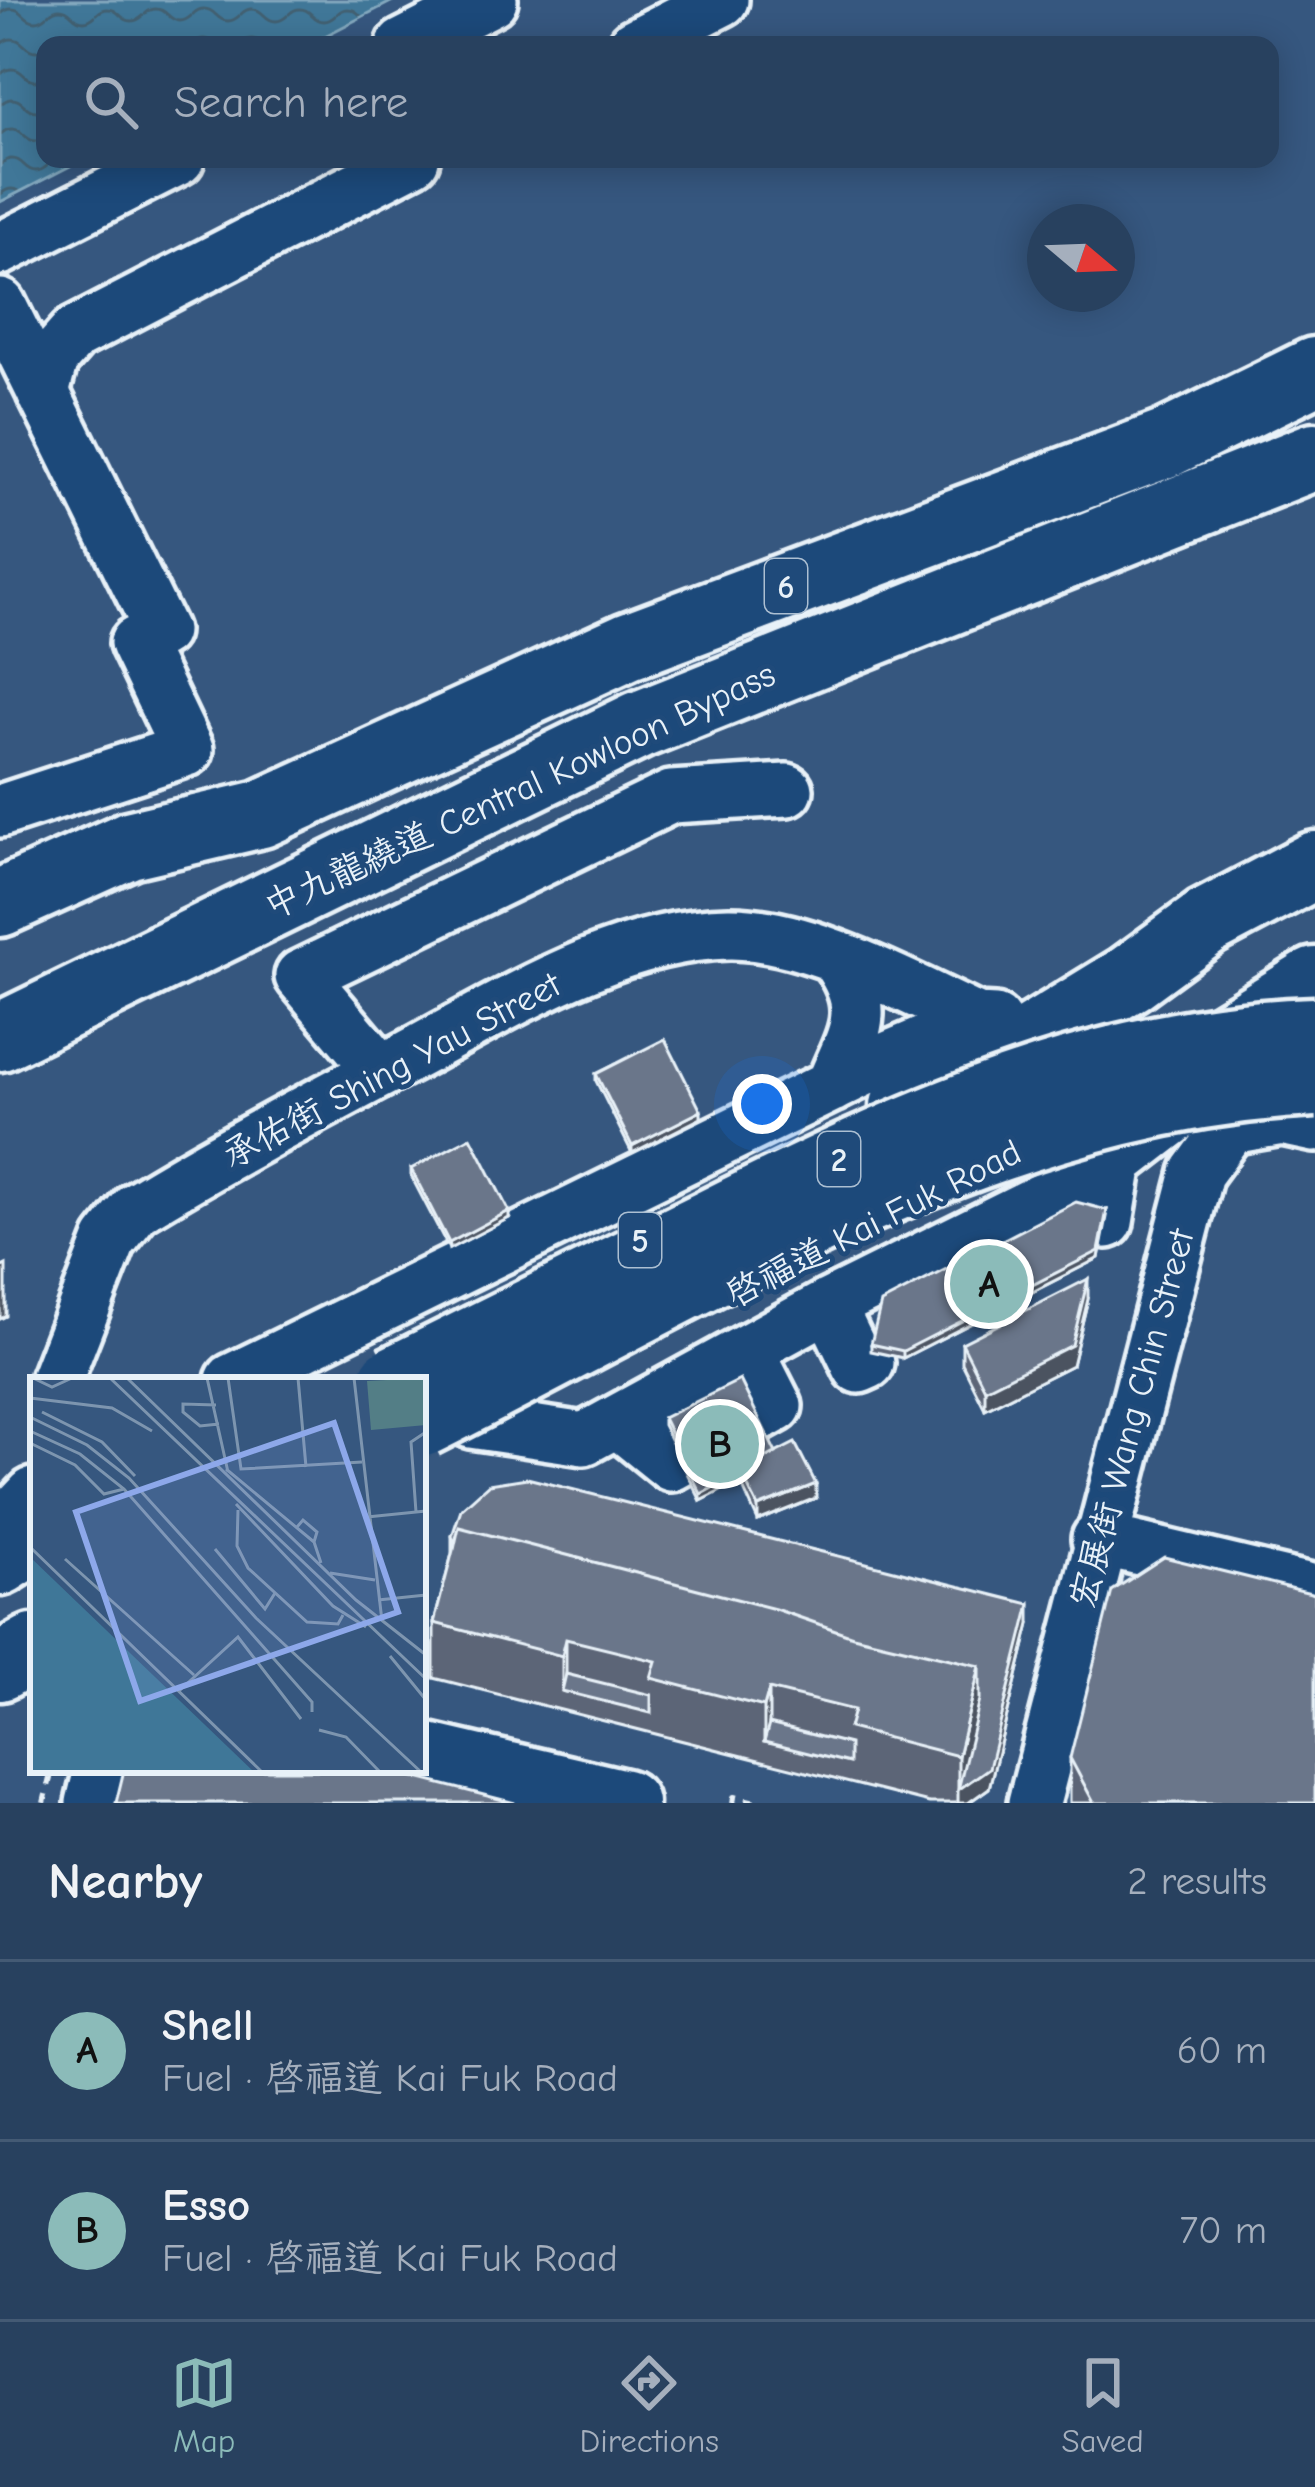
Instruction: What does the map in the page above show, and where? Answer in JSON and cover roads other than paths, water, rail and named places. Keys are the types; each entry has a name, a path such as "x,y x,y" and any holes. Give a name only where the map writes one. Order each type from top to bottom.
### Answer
{"main road":[{"name":"中九龍繞道 Central Kowloon Bypass","path":"0,904 129,845 261,814 628,646 1168,443 1315,371"},
{"name":"中九龍繞道 Central Kowloon Bypass","path":"0,1036 640,725 1312,459"},
{"name":"5","path":"358,1377 711,1205 1060,1022 1207,922 1315,865"},
{"name":"啓福道 Kai Fuk Road","path":"439,1430 886,1219 1180,1063 1315,985"},
{"name":"2","path":"399,1377 857,1150 999,1091 1179,1044 1315,985"},
{"name":"2","path":"439,1430 847,1210 987,1151 1144,1104 1200,1093 1315,1083"},
{"path":"0,1563 30,1542"},
{"path":"0,1563 30,1551"},
{"path":"0,1615 30,1604"},
{"path":"0,1667 30,1650"},
{"path":"0,1684 30,1688"},
{"path":"426,1757 623,1803"}],"street":[{"path":"421,36 491,0"},
{"path":"652,36 722,0"},
{"path":"0,249 160,168"},
{"path":"43,393 52,359 74,334 396,168"},
{"path":"0,305 161,631 136,643 187,750 0,811"},
{"path":"381,1071 301,976 671,796 788,790"},
{"name":"承佑街 Shing Yau Street","path":"57,1377 110,1240 136,1208 381,1071 598,961 662,941 730,933 798,944 977,1021"},
{"path":"832,1086 859,1011 856,988 838,961"},
{"name":"啓福道 Kai Fuk Road","path":"439,1430 584,1439 619,1423 830,1305 1117,1162 1201,1097 1315,985"},
{"path":"238,1377 832,1086 977,1021 1060,1022"},
{"name":"宏展街 Wang Chin Street","path":"1034,1803 1098,1539 1197,1173 1231,1128 1270,1120 1315,1126"},
{"path":"1107,1222 1117,1162"},
{"path":"830,1305 859,1367 868,1363"},
{"path":"0,1529 30,1497"},
{"path":"1098,1539 1315,1591"},
{"path":"1000,1720 1051,1733"},
{"path":"92,1803 99,1773"}],"water":[{"path":"0,0 395,0 325,36 36,36 36,168 66,168 0,202"}],"place":[{"name":"Shell","path":"989,1284"},
{"name":"Esso","path":"720,1444"}]}
